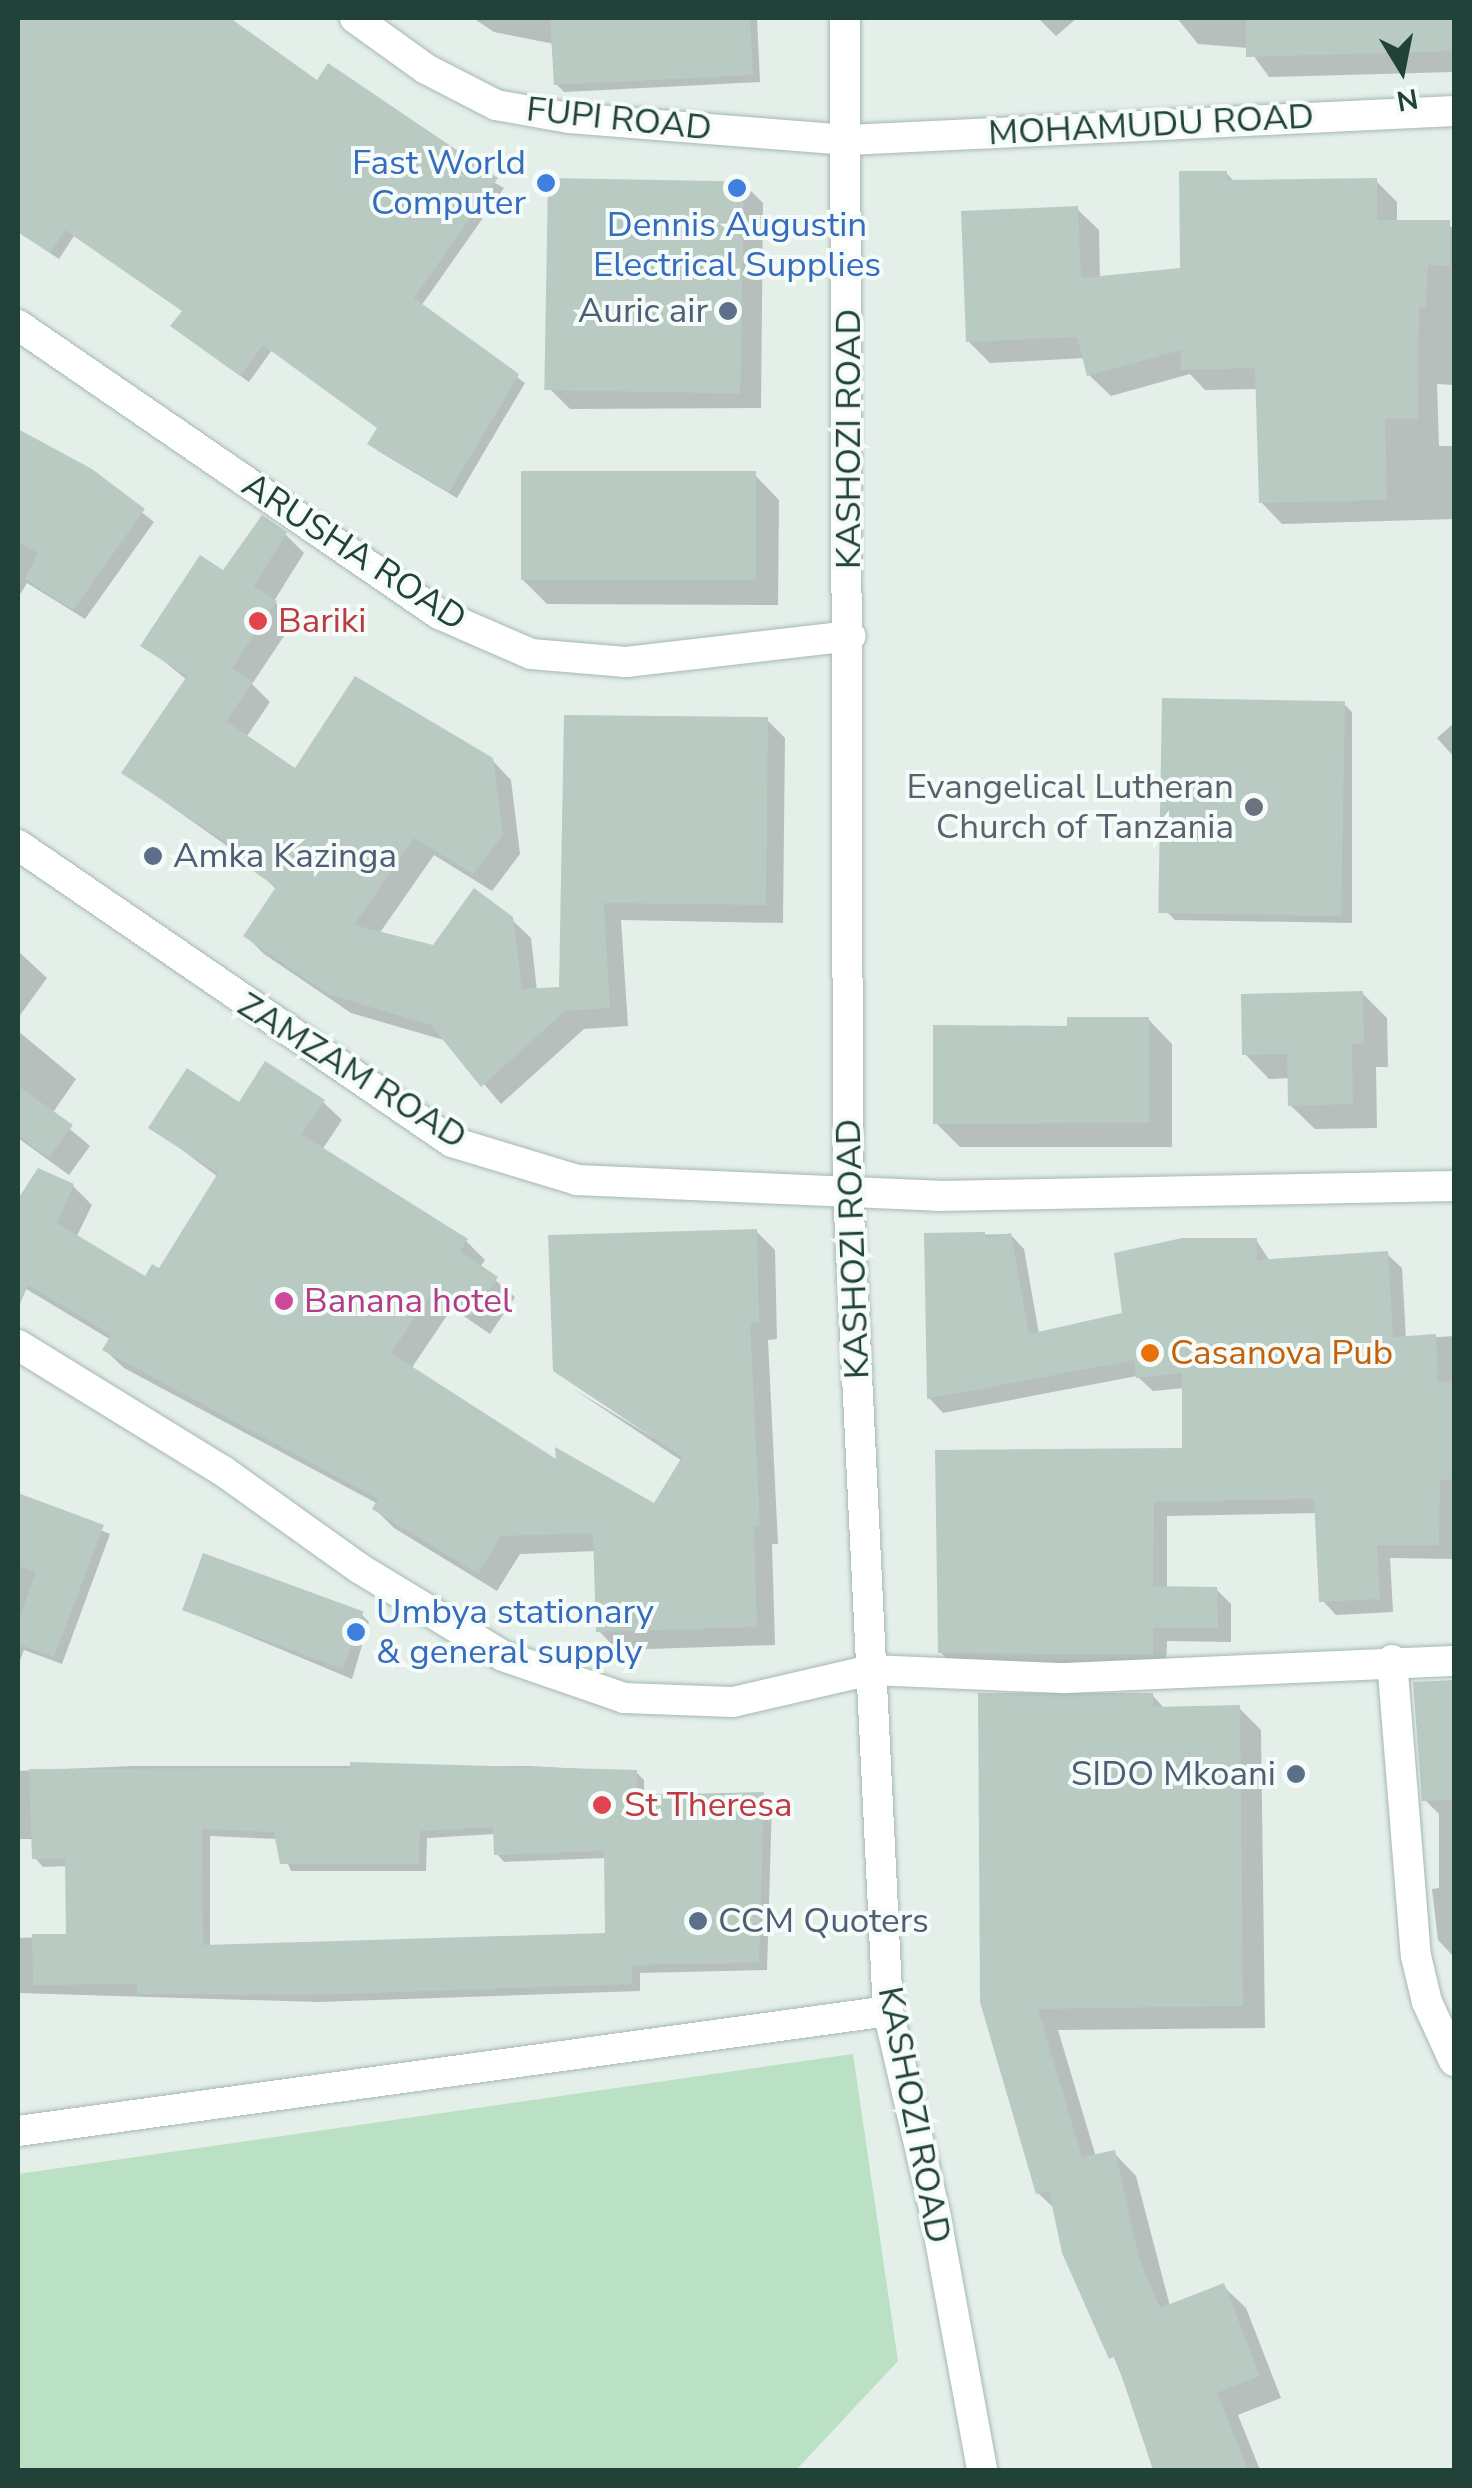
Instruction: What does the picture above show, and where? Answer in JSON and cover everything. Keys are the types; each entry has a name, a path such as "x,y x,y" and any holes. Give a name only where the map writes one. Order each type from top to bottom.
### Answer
{"street":[{"name":"FUPI ROAD","path":"355,18 426,69 496,105 568,118 848,140"},
{"name":"KASHOZI ROAD","path":"845,18 850,636 848,1191 888,2011 935,2213 982,2470"},
{"name":"MOHAMUDU ROAD","path":"848,140 1454,111"},
{"name":"ARUSHA ROAD","path":"18,324 423,603 531,654 626,662 850,636"},
{"name":"ZAMZAM ROAD","path":"18,845 452,1142 576,1180 1076,1196 1454,1186"},
{"path":"18,1345 504,1656 624,1698 733,1702 870,1670 1064,1678 1392,1660 1454,1662"},
{"path":"1392,1660 1416,1956 1427,2002 1454,2061"},
{"path":"18,2130 888,2011"}],"green space":[{"path":"853,2054 898,2361 796,2470 18,2470 18,2174"}],"building":[{"path":"18,18 230,18 317,80 328,63 498,178 414,298 519,374 449,492 367,444 377,428 263,345 240,376 170,326 182,311 65,230 50,253 18,232"},
{"path":"550,18 750,18 753,75 554,85"},
{"path":"1246,18 1454,18 1454,51 1246,57"},
{"path":"1179,171 1227,171 1227,180 1377,178 1377,220 1450,220 1450,266 1428,265 1426,307 1419,307 1418,419 1385,419 1387,500 1259,503 1255,368 1181,370 1181,350 1087,376 1077,337 966,342 961,211 1078,206 1081,278 1180,268"},
{"path":"548,178 744,181 740,393 544,390"},
{"path":"18,429 92,469 145,509 73,610 25,579 38,553 18,542"},
{"path":"521,471 756,471 756,580 521,580"},
{"path":"262,515 287,532 254,586 277,601 232,668 253,682 226,721 295,768 355,676 493,758 503,835 473,874 414,838 354,925 433,945 474,888 513,917 522,989 559,987 564,715 768,717 766,905 604,903 610,1008 565,1011 481,1087 431,1025 330,995 243,936 276,887 239,861 244,854 121,773 187,676 140,646 200,555 223,570"},
{"name":"Evangelical Lutheran Church of Tanzania","path":"1162,698 1345,701 1341,916 1158,913"},
{"path":"1363,991 1364,1044 1352,1044 1353,1104 1288,1106 1287,1054 1242,1055 1241,994"},
{"path":"1067,1017 1149,1017 1149,1123 933,1124 933,1025 1067,1026"},
{"path":"265,1061 325,1100 301,1134 468,1239 460,1251 498,1277 471,1317 433,1291 391,1353 556,1459 555,1447 654,1503 682,1457 553,1371 548,1235 757,1229 759,1322 750,1322 760,1526 754,1526 757,1627 596,1632 593,1533 501,1536 478,1574 372,1509 378,1499 102,1350 111,1335 28,1285 18,1309 18,1199 38,1168 74,1184 57,1223 145,1276 152,1264 159,1268 218,1173 148,1128 187,1068 239,1102"},
{"path":"18,1086 73,1125 49,1158 18,1136"},
{"path":"985,1232 985,1238 1011,1233 1029,1334 1122,1313 1114,1253 1182,1238 1257,1238 1257,1260 1388,1251 1393,1337 1436,1334 1438,1382 1454,1381 1454,1479 1440,1480 1439,1545 1377,1545 1380,1599 1319,1602 1314,1499 1154,1502 1153,1586 1217,1587 1218,1628 1153,1628 1153,1655 938,1653 935,1450 1182,1448 1182,1373 1136,1378 1134,1360 927,1399 924,1233"},
{"path":"18,1493 104,1525 54,1657 18,1644 18,1622 36,1572 18,1566"},
{"path":"203,1553 364,1611 343,1669 182,1610"},
{"path":"1454,1680 1454,1800 1422,1801 1413,1682"},
{"path":"978,1693 1153,1693 1153,1707 1240,1705 1243,2006 1038,2009 1082,2157 1115,2150 1139,2258 1160,2308 1224,2283 1260,2376 1217,2393 1248,2470 1153,2470 1115,2356 1109,2359 1062,2253 1049,2191 1036,2194 980,2002"},
{"path":"350,1762 637,1770 637,1795 764,1792 759,1963 632,1965 632,1984 309,1995 137,1994 137,1984 33,1985 32,1934 66,1934 65,1859 32,1859 29,1769 350,1768","holes":["493,1827 494,1855 604,1851 605,1933 203,1945 202,1829 274,1832 280,1864 419,1864 420,1831"]}],"place":[{"name":"Fast World Computer","path":"546,183"},
{"name":"Dennis Augustin Electrical Supplies","path":"737,188"},
{"name":"Auric air","path":"728,311"},
{"name":"Bariki","path":"258,621"},
{"name":"Evangelical Lutheran Church of Tanzania","path":"1254,807"},
{"name":"Amka Kazinga","path":"153,856"},
{"name":"Banana hotel","path":"284,1301"},
{"name":"Casanova Pub","path":"1150,1353"},
{"name":"Umbya stationary & general supply","path":"356,1632"},
{"name":"SIDO Mkoani","path":"1296,1774"},
{"name":"St Theresa","path":"602,1805"},
{"name":"CCM Quoters","path":"698,1921"}]}
